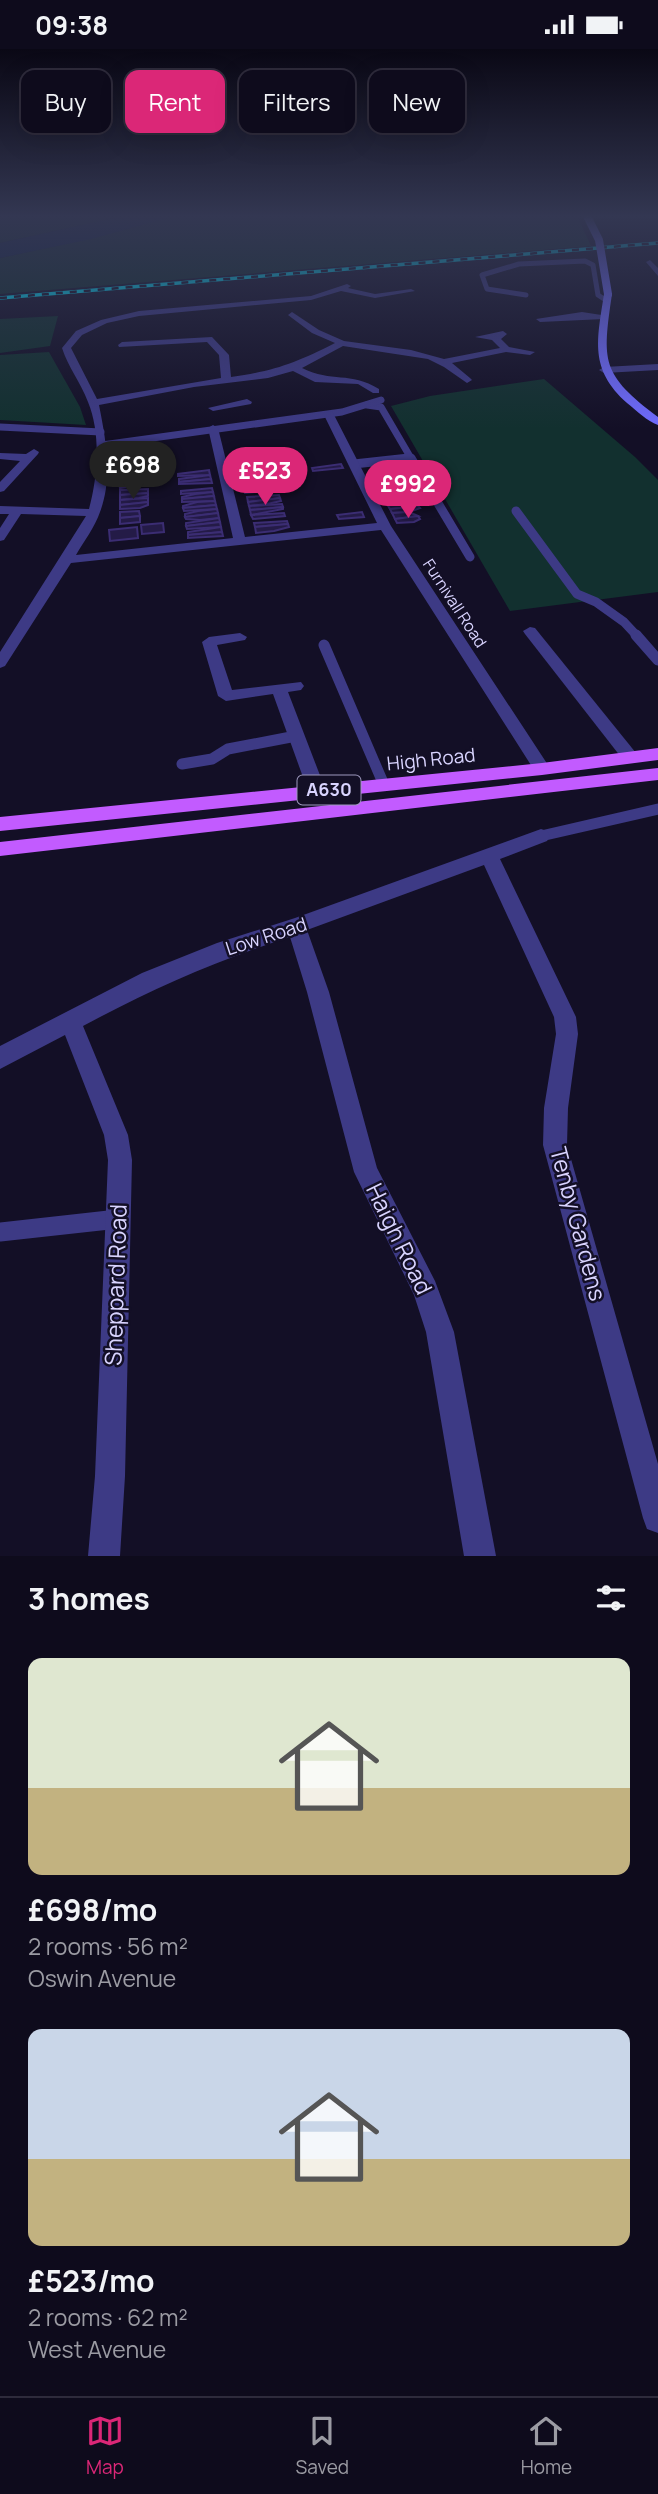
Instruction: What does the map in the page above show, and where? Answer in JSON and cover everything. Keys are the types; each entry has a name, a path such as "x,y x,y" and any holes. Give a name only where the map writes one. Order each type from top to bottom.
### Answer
{"main road":[{"name":"High Road","path":"0,824 52,821 542,769 658,754"},
{"name":"A630","path":"0,849 658,774"},
{"name":"A630","path":"0,841 64,835 97,838"}],"street":[{"path":"0,663 6,644 67,560 94,513 100,489 102,438 94,403 66,348 71,339 89,328 140,312 313,298 339,288"},
{"path":"348,288 375,296 411,288"},
{"path":"413,288 422,294"},
{"path":"606,288 601,357 604,370 620,394 658,422"},
{"path":"292,315 317,333 342,343 404,351 443,362 467,380"},
{"path":"540,319 604,316"},
{"path":"300,322 314,320"},
{"path":"127,347 209,339 219,334"},
{"path":"479,337 499,336 506,349"},
{"path":"209,339 224,355 223,367 228,380"},
{"path":"228,380 256,377 293,367 342,343"},
{"path":"443,362 506,349 530,352"},
{"path":"293,367 318,384 360,381 378,395"},
{"path":"604,370 658,367"},
{"path":"213,408 228,380"},
{"path":"94,403 220,394 247,402"},
{"name":"Furnivall Road","path":"328,413 385,526 542,769"},
{"path":"213,428 240,541"},
{"path":"0,456 31,455 0,489"},
{"path":"0,510 94,513"},
{"path":"0,537 18,512"},
{"path":"67,560 385,526"},
{"path":"530,631 631,757"},
{"path":"240,637 209,642 226,696 296,686"},
{"path":"279,689 317,791"},
{"name":"Low Road","path":"0,1058 149,981 224,949 296,926 541,836"},
{"name":"Tenby Gardens","path":"490,856 565,1017 567,1034 556,1108 555,1145 658,1518"},
{"name":"Haigh Road","path":"296,926 318,992 366,1172 426,1290 440,1332 480,1556"},
{"name":"Sheppard Road","path":"71,1022 116,1135 120,1160 110,1475 104,1556"}],"lane":[{"path":"487,288 526,295"},
{"path":"597,288 598,295 607,298"},
{"path":"0,427 102,438 213,428 328,413 366,404 378,395"},
{"path":"366,404 381,407 470,557"},
{"path":"354,464 411,458"},
{"path":"516,511 577,594 596,602 624,622 658,660"},
{"path":"324,646 384,785"},
{"path":"182,764 212,759 228,749 296,736"},
{"path":"541,836 658,809"},
{"path":"0,1232 118,1219"}],"green space":[{"path":"0,288 70,288 0,294"},
{"path":"58,316 50,346 0,353 0,319"},
{"path":"49,352 80,407 86,425 0,420 0,355"},
{"path":"544,379 658,480 658,592 510,611 391,406 430,396"}],"building":[{"path":"269,452 235,456 234,453"},
{"path":"341,464 343,468 313,471 312,468"},
{"path":"263,469 271,473 240,476 239,472"},
{"path":"209,470 210,475 178,476 178,474"},
{"path":"210,475 211,479 179,482 179,479"},
{"path":"211,479 212,483 179,484 179,482"},
{"path":"146,481 146,484 120,488 119,483"},
{"path":"275,481 275,484 262,488 244,489 243,484"},
{"path":"212,488 213,492 181,494 181,491"},
{"path":"148,489 148,493 120,495 120,490"},
{"path":"244,489 277,490 245,493"},
{"path":"213,492 214,496 182,499 195,494"},
{"path":"148,493 148,496 120,500 120,495"},
{"path":"279,495 280,498 248,502 247,497"},
{"path":"214,496 215,501 182,502 182,499"},
{"path":"148,498 148,502 120,505 120,500"},
{"path":"280,498 281,501 267,504 249,506 248,502"},
{"path":"215,501 216,505 183,508 197,502"},
{"path":"148,502 148,505 140,508 120,509 120,505"},
{"path":"417,503 418,506 390,509 387,504"},
{"path":"282,504 283,507 250,510 249,506"},
{"path":"216,505 217,509 184,511 183,508"},
{"path":"283,507 251,515 250,510"},
{"path":"420,508 409,512 392,513 390,509"},
{"path":"217,509 218,513 185,517 185,514"},
{"path":"139,511 140,516 120,518 120,512"},
{"path":"362,512 364,517 339,519 337,515"},
{"path":"409,512 418,516 395,519 392,513"},
{"path":"218,513 219,518 200,520 185,517"},
{"path":"284,513 285,516 253,519 251,515"},
{"path":"140,516 140,522 120,524 120,518"},
{"path":"418,516 420,519 414,522 397,523 395,519"},
{"path":"219,518 220,522 186,526 186,523"},
{"path":"287,521 288,524 255,527 254,523"},
{"path":"220,522 221,527 187,529 186,526"},
{"path":"163,523 164,532 142,534 141,525"},
{"path":"288,524 289,527 256,533 255,527"},
{"path":"137,527 138,538 110,541 109,530"},
{"path":"221,527 222,532 188,535 188,532"},
{"path":"222,532 223,536 188,538 188,535"}],"railway":[{"path":"0,298 116,288"}]}
